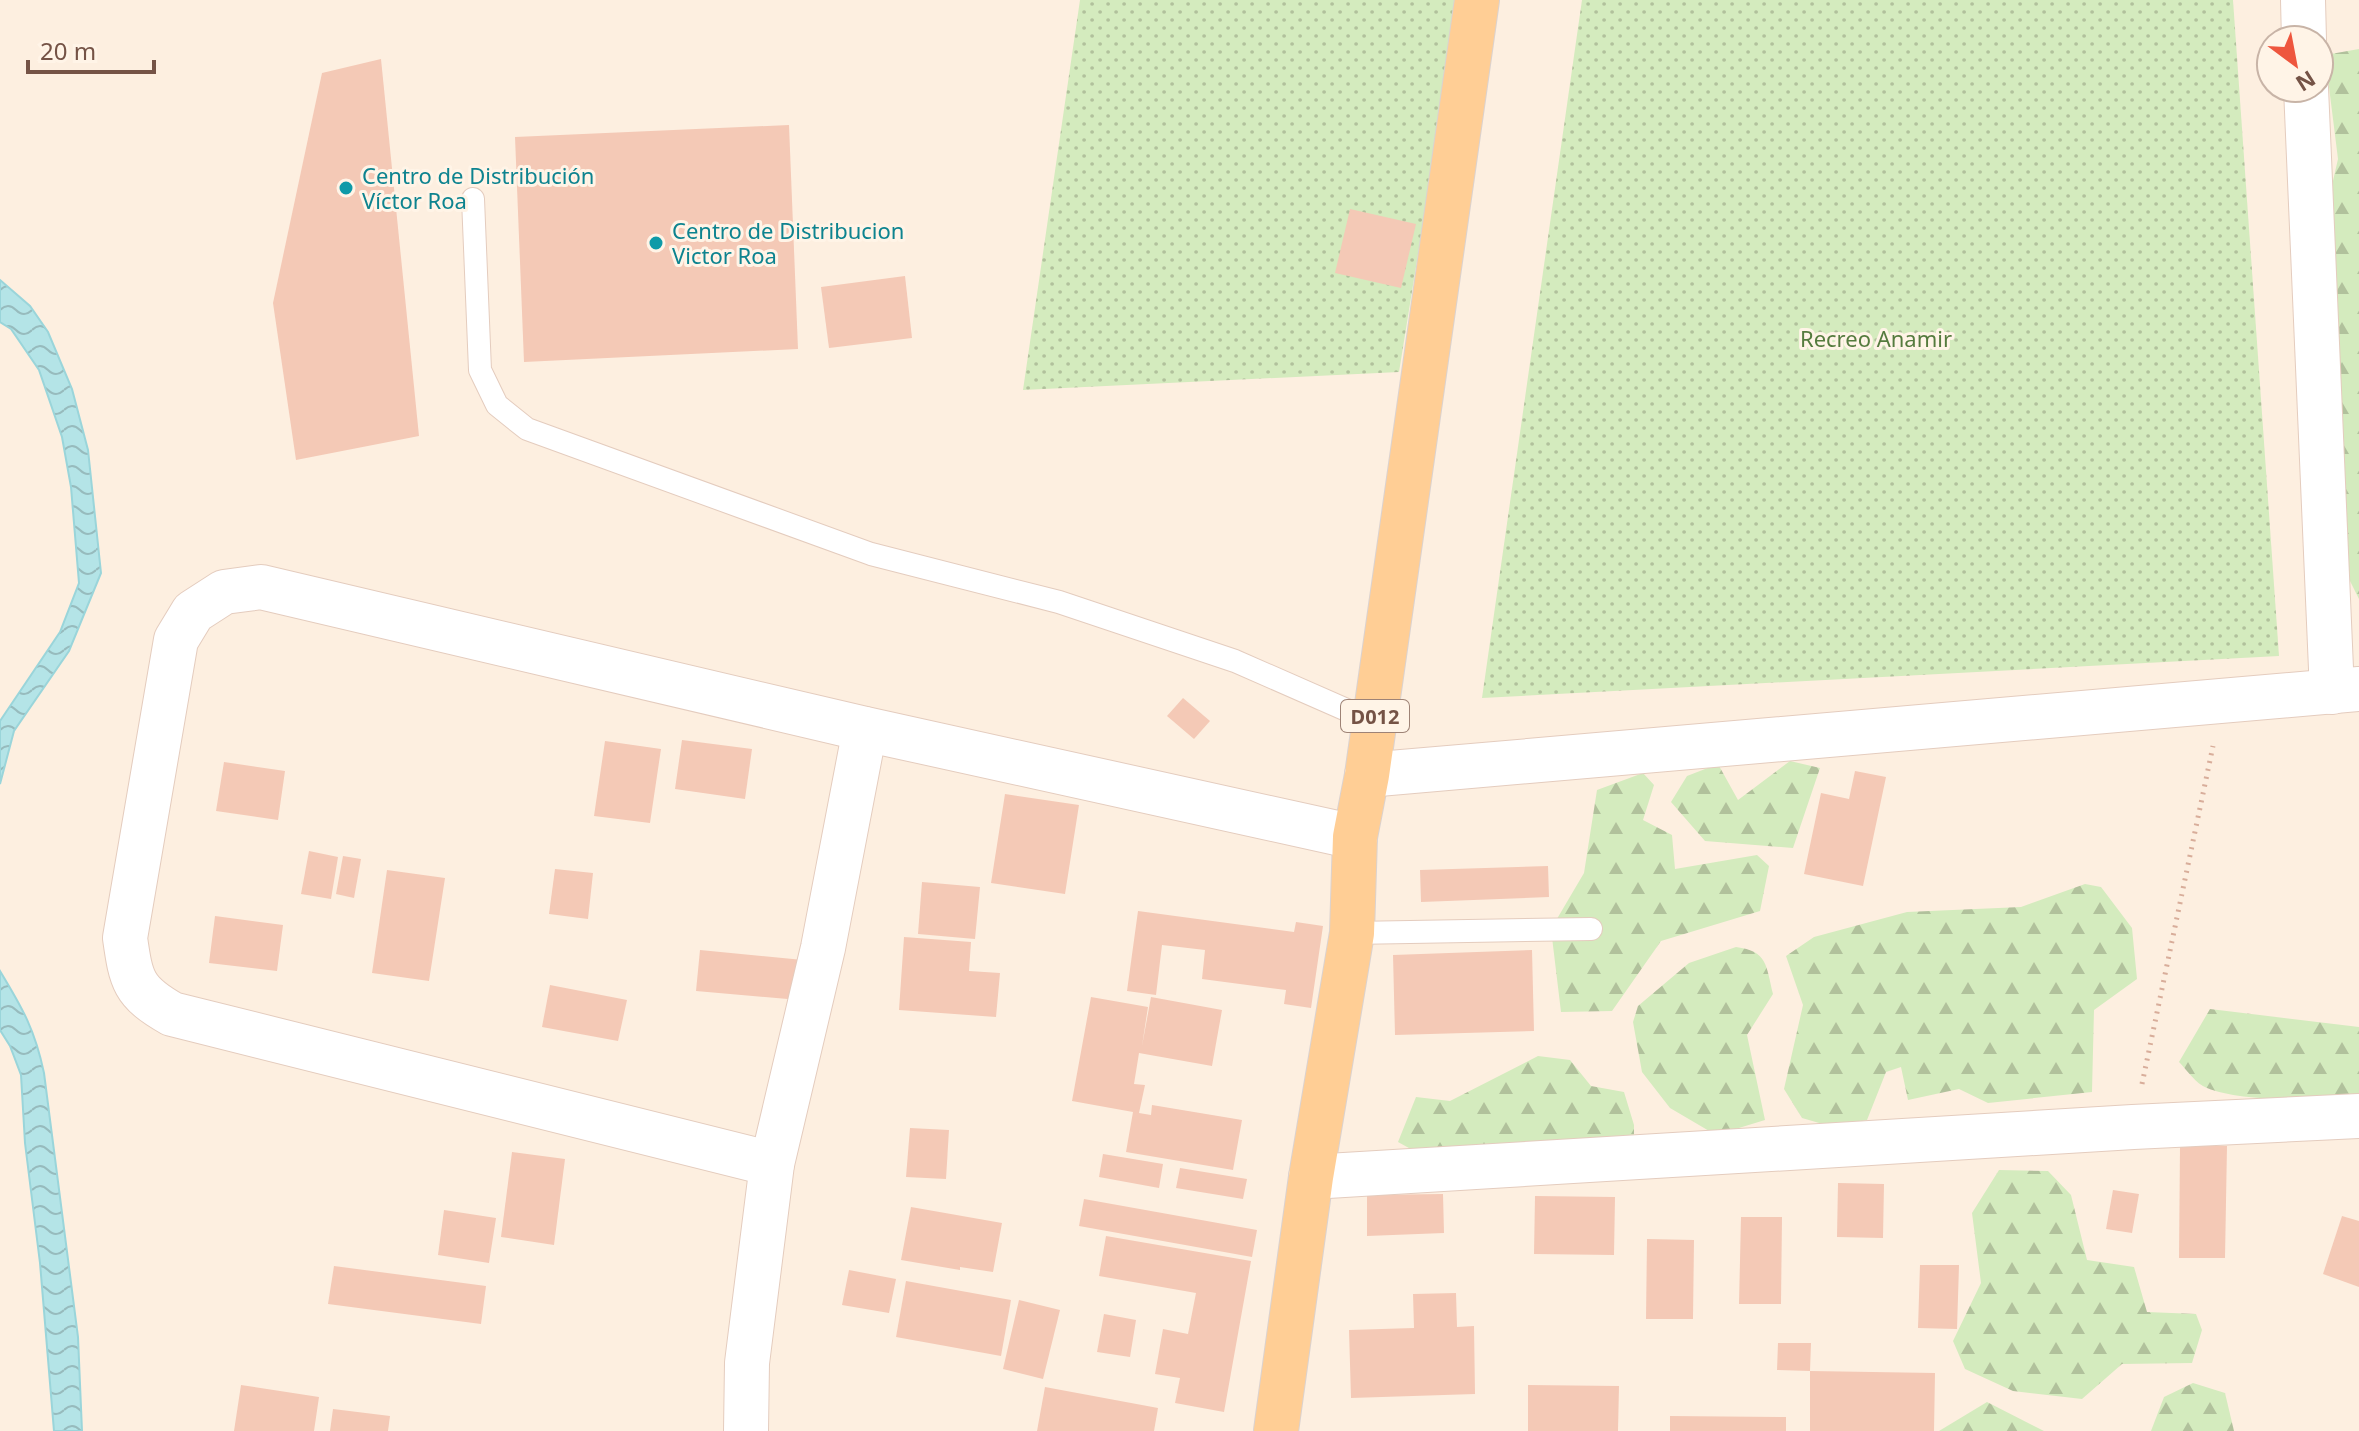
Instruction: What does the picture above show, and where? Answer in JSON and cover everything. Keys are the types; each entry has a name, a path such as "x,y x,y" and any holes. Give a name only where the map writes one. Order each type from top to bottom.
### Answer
{"main road":[{"name":"D012","path":"1276,1431 1311,1177 1352,933 1355,837 1367,775 1477,0"}],"street":[{"path":"2303,0 2304,24"},
{"path":"1367,775 2345,691 2307,104"},
{"path":"772,1164 172,1014 151,1002 131,977 125,938 176,640 193,612 224,592 261,587 865,729 1355,837"},
{"path":"746,1431 747,1363 772,1164 823,948 865,729"},
{"path":"1311,1177 2359,1116"}],"lane":[{"path":"473,199 480,370 497,405 527,429 871,554 1059,602 1235,661 1374,722"},
{"path":"1352,933 1591,929"}],"path":[{"path":"2133,1127 2222,702"}],"green space":[{"path":"1080,0 1459,0 1399,372 1023,390"},
{"name":"Recreo Anamir","path":"1582,0 2233,0 2279,656 1482,698"},
{"path":"2359,49 2359,599 2343,567 2315,259 2338,159 2331,104 2335,104 2335,53"},
{"path":"1790,761 1820,768 1793,848 1705,841 1671,802 1687,776 1718,764 1738,800"},
{"path":"1643,773 1654,785 1643,820 1672,835 1675,869 1757,855 1769,866 1760,911 1661,941 1612,1011 1561,1012 1551,929 1584,873 1597,790"},
{"path":"2085,884 2101,887 2132,928 2137,979 2094,1010 2092,1092 1988,1103 1959,1089 1908,1100 1901,1067 1886,1072 1867,1120 1833,1127 1802,1118 1784,1089 1803,1005 1786,956 1814,937 1907,912 2021,907"},
{"path":"1736,947 1760,956 1767,968 1773,994 1747,1035 1765,1120 1716,1135 1670,1108 1642,1072 1633,1022 1638,1006 1689,963"},
{"path":"2210,1009 2359,1027 2359,1094 2303,1099 2261,1098 2223,1093 2203,1086 2179,1062"},
{"path":"1538,1056 1570,1060 1591,1086 1624,1092 1634,1125 1634,1159 1458,1175 1398,1142 1416,1097 1450,1101"},
{"path":"1999,1170 2048,1171 2071,1195 2087,1260 2134,1267 2147,1312 2196,1314 2202,1330 2192,1363 2122,1364 2082,1399 2013,1391 1965,1369 1953,1341 1981,1283 1972,1213"},
{"path":"2193,1383 2225,1393 2234,1431 2151,1431 2164,1397"},
{"path":"1987,1402 2044,1431 1939,1431"}],"water":[{"path":"0,280 30,306 48,332 72,389 88,450 101,573 69,651 14,731 0,784 0,721 60,632 79,583 71,487 62,437 39,370 11,329 0,322"},
{"path":"0,971 27,1020 44,1073 78,1337 82,1431 54,1431 21,1075 0,1030"}],"building":[{"name":"Centro de Distribución Víctor Roa","path":"381,59 419,436 296,460 273,303 322,73"},
{"name":"Centro de Distribucion Victor Roa","path":"789,125 798,349 524,362 515,137"},
{"path":"1350,209 1416,224 1401,288 1335,273"},
{"path":"905,276 912,338 829,348 821,287"},
{"path":"1183,698 1210,721 1194,739 1167,716"},
{"path":"682,740 752,749 745,799 675,789"},
{"path":"605,741 661,749 650,823 594,816"},
{"path":"224,762 285,771 278,820 216,811"},
{"path":"1855,771 1886,777 1863,886 1804,874 1821,793 1849,799"},
{"path":"1005,794 1079,805 1065,894 991,883"},
{"path":"309,851 338,857 331,899 301,894"},
{"path":"343,856 361,859 354,898 336,894"},
{"path":"1548,866 1549,897 1421,902 1420,870"},
{"path":"555,869 593,873 588,919 549,914"},
{"path":"387,870 445,878 429,981 372,973"},
{"path":"922,882 980,887 975,939 918,934"},
{"path":"1138,911 1294,932 1296,922 1323,926 1311,1008 1284,1004 1286,990 1202,979 1205,950 1162,945 1156,995 1127,991"},
{"path":"215,916 283,925 277,971 209,963"},
{"path":"904,937 971,942 969,971 1000,973 996,1017 899,1010"},
{"path":"700,950 803,960 799,1000 696,991"},
{"path":"1532,950 1534,1031 1395,1035 1393,955"},
{"path":"550,985 627,1000 618,1041 542,1027"},
{"path":"1091,997 1148,1007 1142,1046 1151,997 1222,1010 1212,1066 1139,1053 1134,1084 1145,1085 1139,1113 1151,1115 1152,1105 1242,1120 1233,1170 1126,1152 1133,1112 1072,1101"},
{"path":"910,1128 949,1130 946,1179 906,1177"},
{"path":"2180,1146 2227,1146 2225,1258 2179,1258"},
{"path":"512,1152 565,1159 554,1245 501,1237"},
{"path":"1103,1154 1163,1164 1159,1188 1099,1177"},
{"path":"1180,1168 1247,1179 1243,1199 1176,1188"},
{"path":"1838,1183 1884,1184 1883,1238 1837,1237"},
{"path":"2113,1190 2139,1194 2132,1233 2106,1229"},
{"path":"1443,1194 1444,1233 1367,1236 1367,1195"},
{"path":"1535,1196 1615,1197 1614,1255 1534,1254"},
{"path":"1084,1199 1257,1230 1252,1257 1079,1226"},
{"path":"911,1207 1002,1223 993,1272 901,1260"},
{"path":"444,1210 496,1218 489,1263 438,1255"},
{"path":"2342,1216 2359,1221 2359,1287 2323,1274"},
{"path":"1741,1217 1782,1217 1781,1304 1739,1304"},
{"path":"1106,1236 1251,1261 1224,1412 1175,1403 1180,1378 1155,1374 1163,1329 1188,1334 1196,1293 1099,1276"},
{"path":"1647,1239 1694,1240 1693,1319 1646,1319"},
{"path":"1920,1265 1959,1265 1957,1329 1918,1328"},
{"path":"334,1266 486,1286 481,1324 328,1304"},
{"path":"849,1270 896,1279 889,1313 842,1305"},
{"path":"906,1281 1011,1300 1001,1356 896,1337"},
{"path":"1456,1293 1457,1327 1474,1326 1475,1394 1351,1398 1349,1330 1414,1328 1413,1294"},
{"path":"1019,1300 1060,1310 1043,1379 1003,1369"},
{"path":"1104,1314 1136,1320 1130,1357 1097,1352"},
{"path":"1778,1343 1811,1343 1810,1371 1777,1370"},
{"path":"1810,1371 1935,1373 1934,1431 1810,1431"},
{"path":"241,1385 319,1397 314,1431 234,1431"},
{"path":"1528,1385 1619,1386 1618,1431 1528,1431"},
{"path":"1045,1387 1158,1408 1154,1431 1037,1431"},
{"path":"333,1409 390,1416 388,1431 330,1431"},
{"path":"1670,1416 1786,1417 1786,1431 1670,1431"}],"place":[{"name":"Centro de Distribución Víctor Roa","path":"346,188"},
{"name":"Centro de Distribucion Victor Roa","path":"656,243"}]}
